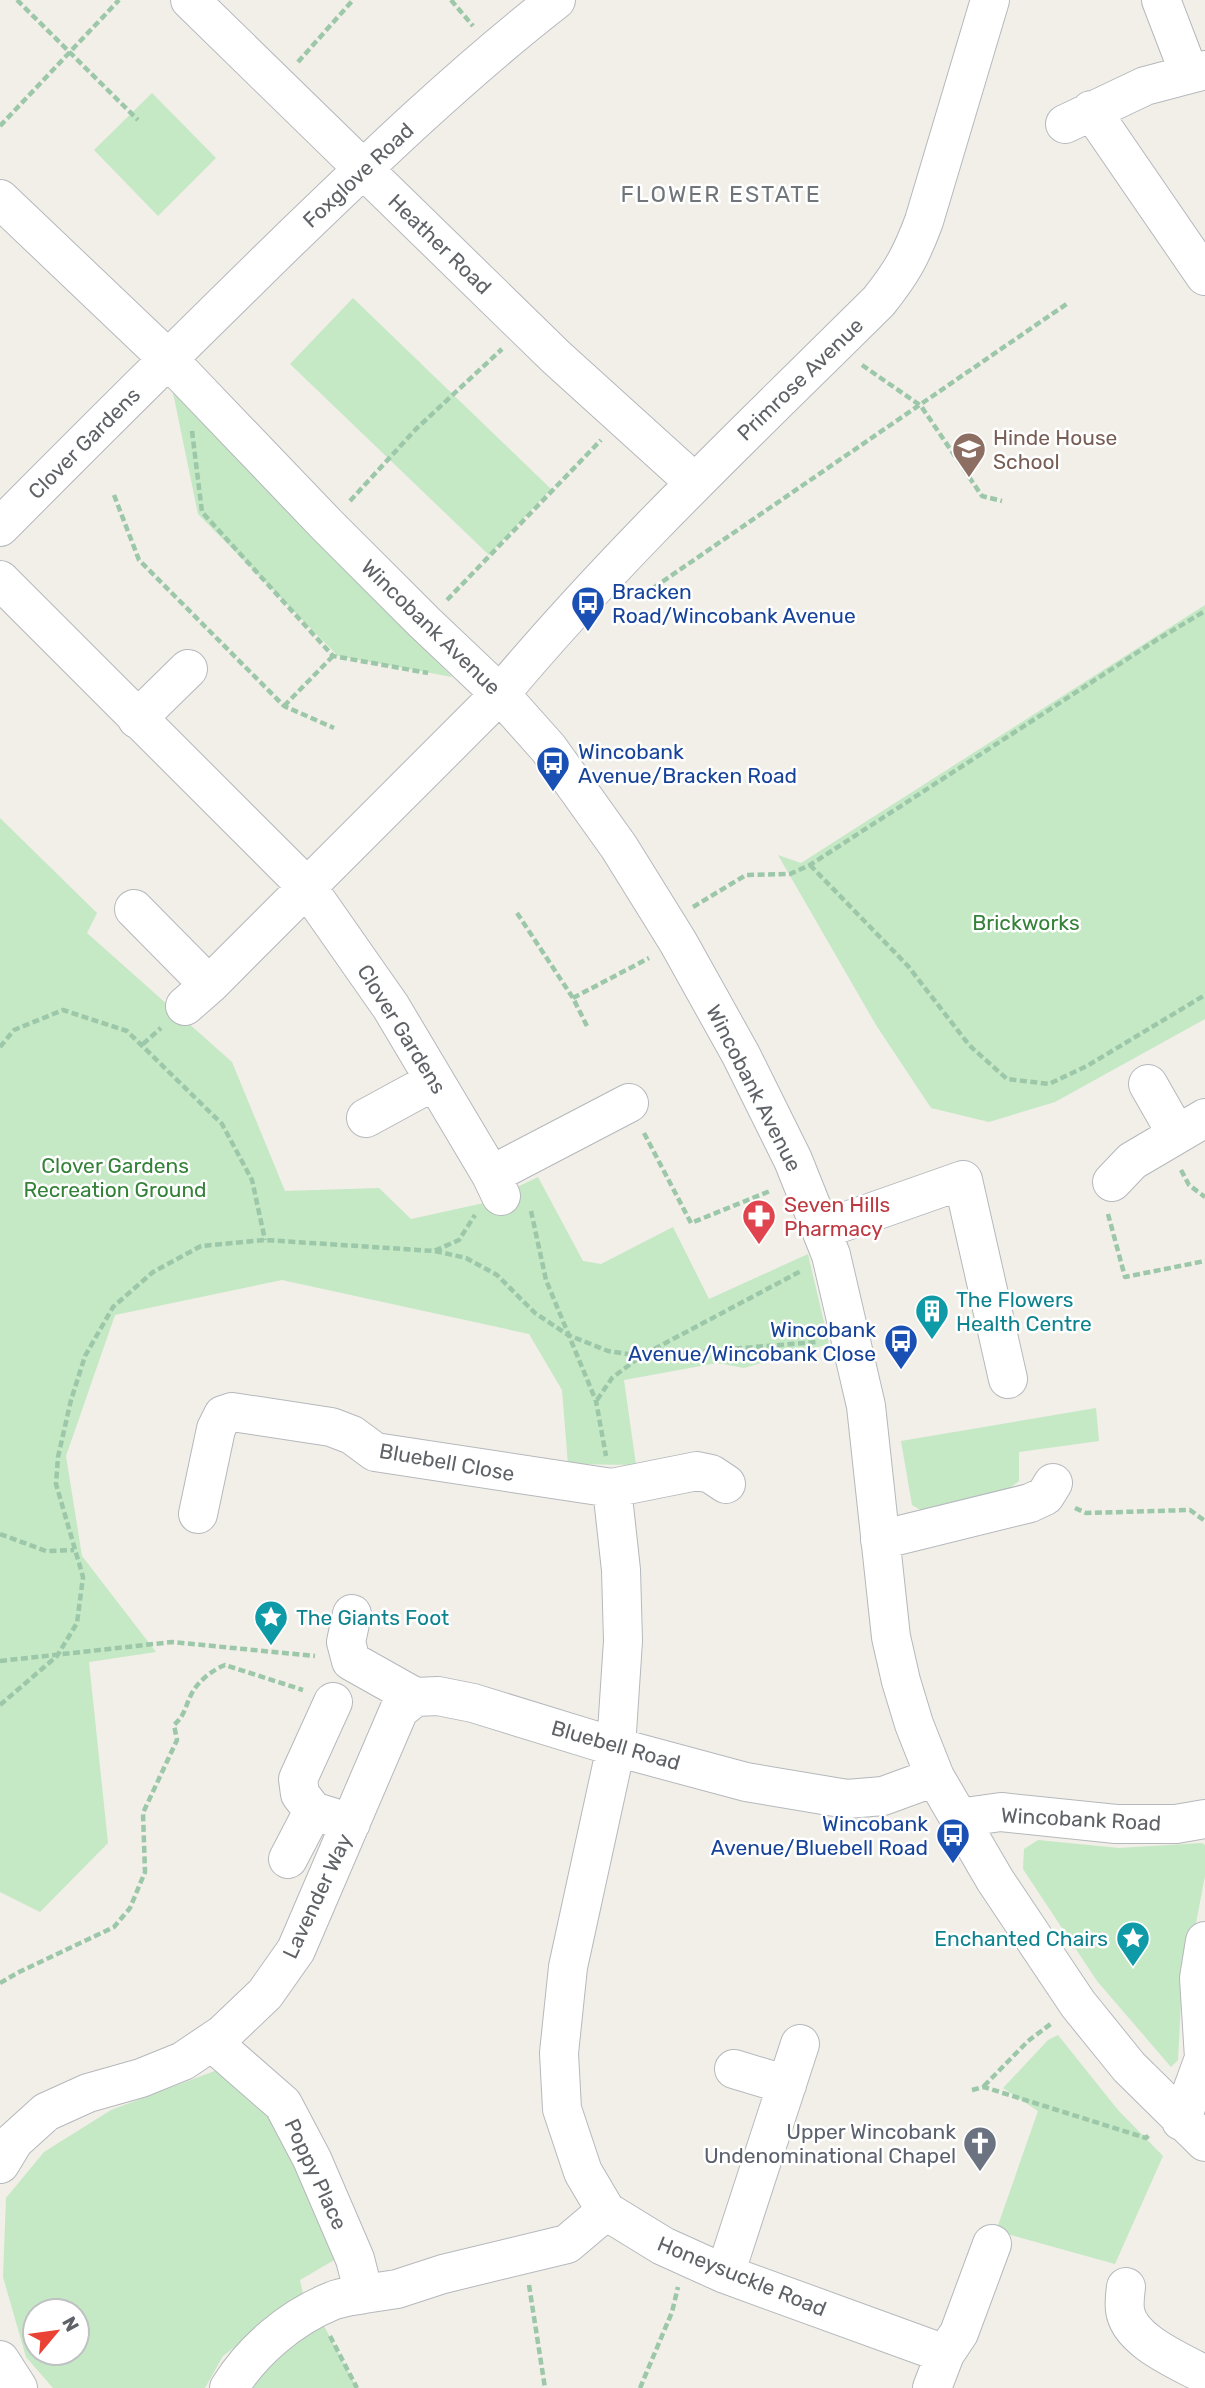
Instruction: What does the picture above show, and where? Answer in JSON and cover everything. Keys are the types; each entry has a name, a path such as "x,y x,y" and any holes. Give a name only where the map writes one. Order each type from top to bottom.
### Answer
{"street":[{"name":"Heather Road","path":"191,0 526,327 694,482"},
{"name":"Foxglove Road","path":"176,369 363,168 493,49 556,0"},
{"name":"Primrose Avenue","path":"500,694 540,645 694,482 879,301 897,279 912,254 990,0"},
{"path":"1161,0 1197,72 1145,86 1078,117 1205,276"},
{"name":"Wincobank Avenue","path":"0,199 176,369 327,525 500,694 556,760 619,847 672,933 741,1055 793,1160 826,1242 852,1339 868,1418 891,1637 914,1724 936,1776 996,1880 1078,2004 1129,2067 1187,2125"},
{"name":"Clover Gardens","path":"0,527 176,369"},
{"name":"Clover Gardens","path":"0,580 307,887 391,1007 434,1081 507,1192"},
{"path":"137,719 188,669"},
{"path":"134,909 197,995 500,694"},
{"path":"366,1118 434,1081"},
{"path":"1112,1182 1132,1161 1190,1126 1148,1084"},
{"path":"507,1192 629,1103"},
{"path":"826,1242 963,1180 1008,1379"},
{"name":"Bluebell Close","path":"198,1514 216,1429 223,1415 232,1412 331,1427 352,1435 375,1452 612,1488 697,1471 711,1474 726,1484"},
{"path":"612,1488 621,1570 623,1642 616,1746"},
{"path":"880,1540 1030,1503 1049,1490"},
{"path":"351,1661 346,1642 352,1614"},
{"name":"Bluebell Road","path":"351,1661 415,1698 438,1696 473,1703 747,1782 847,1799 883,1796 936,1776"},
{"name":"Lavender Way","path":"0,2164 14,2141 46,2112 88,2093 141,2078 183,2061 223,2034 265,1994 296,1950 400,1710 415,1698"},
{"path":"333,1702 298,1779 300,1794 313,1811 351,1823"},
{"name":"Honeysuckle Road","path":"616,1746 568,1966 559,2053 562,2109 583,2172 606,2211 663,2246 939,2371"},
{"path":"288,1859 313,1811"},
{"name":"Wincobank Road","path":"958,1818 1001,1812 1116,1824 1176,1824 1205,1819"},
{"path":"1187,2125 1204,2058 1199,1979 1205,1941"},
{"name":"Poppy Place","path":"212,2042 283,2104 312,2160 355,2259 364,2294"},
{"path":"725,2274 800,2044"},
{"path":"734,2068 787,2085"},
{"path":"229,2388 260,2348 315,2309 333,2300 397,2289 443,2274 567,2244 606,2211"},
{"path":"939,2371 959,2333 992,2244"},
{"path":"1126,2287 1125,2312 1135,2332 1154,2347 1205,2375"},
{"path":"0,2360 18,2388"}],"path":[{"path":"17,0 138,120"},
{"path":"0,126 119,0"},
{"path":"278,84 350,1"},
{"path":"613,569 643,595 1068,303"},
{"path":"327,525 416,429 526,327"},
{"path":"834,345 921,406 982,496 1002,502"},
{"path":"176,369 202,512 333,656 437,675"},
{"path":"424,622 513,534 622,418"},
{"path":"114,495 139,561 284,706 334,727"},
{"path":"573,998 672,933 746,874 790,874 810,865 1205,611"},
{"path":"284,706 333,656"},
{"path":"810,865 908,966 969,1045 1007,1079 1049,1084 1087,1066 1205,995"},
{"path":"517,913 573,998 587,1026"},
{"path":"0,1047 14,1030 62,1010 127,1031 222,1124 252,1180 265,1240"},
{"path":"629,1103 691,1223 800,1178"},
{"path":"1112,1182 1104,1199 1125,1277 1205,1261"},
{"path":"434,1251 459,1240 475,1215 507,1192 596,1401 612,1488"},
{"path":"0,1704 57,1656 77,1623 83,1577 56,1484 58,1457 71,1400 85,1356 113,1307 153,1272 201,1246 265,1240 434,1251 466,1258 498,1275 535,1313 568,1335 608,1351 641,1356 852,1339"},
{"path":"596,1401 612,1378 641,1356 826,1242"},
{"path":"1049,1490 1086,1513 1190,1510 1205,1521"},
{"path":"0,1534 47,1551 74,1550"},
{"path":"0,1661 172,1642 351,1661"},
{"path":"0,1983 114,1927 130,1908 145,1872 143,1813 177,1740 174,1725 184,1715 191,1693 213,1670 225,1665 303,1689 333,1702"},
{"path":"984,2087 1028,2041 1078,2004"},
{"path":"972,2090 984,2087 1146,2138 1187,2125"},
{"path":"315,2309 357,2388"},
{"path":"533,2311 545,2388"},
{"path":"640,2388 672,2312"}],"green space":[{"path":"152,93 216,158 158,216 94,150"},
{"path":"353,298 551,489 489,555 290,364"},
{"path":"172,388 452,677 338,656 198,514"},
{"name":"Brickworks","path":"1205,605 1205,1019 1055,1102 989,1122 931,1108 876,1025 778,855 801,863"},
{"name":"Clover Gardens Recreation Ground","path":"0,818 97,913 87,933 232,1062 285,1191 379,1188 411,1219 484,1203 538,1177 583,1261 601,1264 673,1227 709,1299 808,1254 829,1344 744,1368 717,1363 624,1380 636,1465 568,1464 562,1390 529,1334 282,1280 115,1315 66,1456 82,1556 156,1652 89,1662 108,1843 40,1912 0,1892"},
{"path":"1096,1408 1099,1441 1019,1452 1019,1481 1003,1493 924,1512 912,1505 901,1441"},
{"path":"1038,1840 1119,1848 1202,1843 1205,1845 1205,1876 1181,2001 1178,2060 1171,2067 1097,1981 1023,1869 1024,1849"},
{"path":"1058,2035 1118,2110 1163,2156 1115,2264 996,2231 1038,2111 1003,2088 1048,2040"},
{"path":"220,2069 285,2123 341,2256 300,2280 303,2294 223,2356 205,2388 53,2388 35,2367 91,2367 91,2297 21,2297 21,2340 3,2277 6,2198 44,2152 111,2110"},
{"path":"315,2309 357,2388 229,2388"}],"place":[{"name":"Hinde House School","path":"969,479"},
{"name":"Bracken Road/Wincobank Avenue","path":"588,633"},
{"name":"Wincobank Avenue/Bracken Road","path":"553,793"},
{"name":"Seven Hills Pharmacy","path":"759,1246"},
{"name":"The Flowers Health Centre","path":"932,1341"},
{"name":"Wincobank Avenue/Wincobank Close","path":"901,1371"},
{"name":"The Giants Foot","path":"271,1647"},
{"name":"Wincobank Avenue/Bluebell Road","path":"953,1865"},
{"name":"Enchanted Chairs","path":"1133,1968"},
{"name":"Upper Wincobank Undenominational Chapel","path":"980,2173"}],"district":[{"name":"FLOWER ESTATE","path":"721,194"}]}
